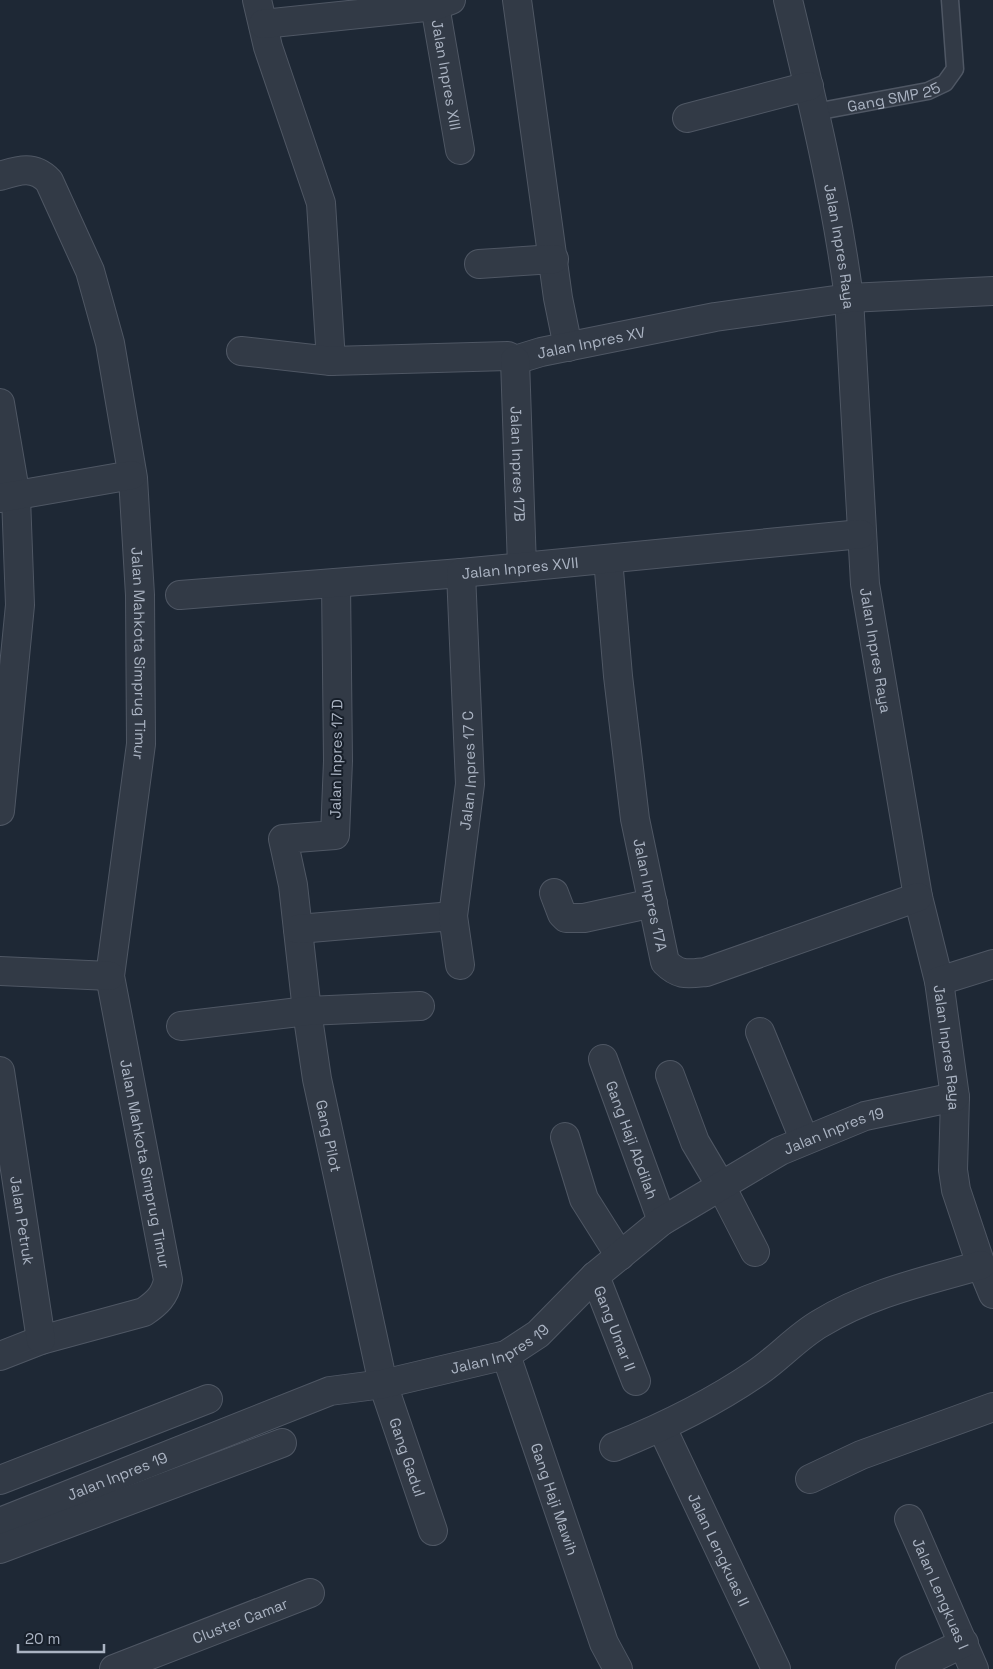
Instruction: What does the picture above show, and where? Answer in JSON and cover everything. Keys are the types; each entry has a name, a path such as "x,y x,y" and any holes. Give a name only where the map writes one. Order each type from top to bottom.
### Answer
{"street":[{"path":"516,0 558,298 568,347"},
{"name":"Jalan Inpres Raya","path":"788,0 815,112 845,266 849,298 865,584 918,896 939,981 955,1096 953,1170 956,1190 981,1265 993,1294"},
{"path":"331,361 321,203 268,48 260,12 440,2"},
{"name":"Jalan Inpres XIII","path":"440,2 460,150"},
{"path":"687,118 809,86"},
{"name":"Jalan Mahkota Simprug Timur","path":"0,176 31,170 42,174 49,181 90,271 110,343 132,476 140,595 141,744 110,976 168,1280 165,1291 156,1304 144,1312 42,1340 0,1356"},
{"path":"479,264 554,259"},
{"name":"Jalan Inpres XV","path":"241,351 331,361 508,356 515,360 568,347 715,317 849,298 993,291"},
{"name":"Jalan Inpres 17B","path":"515,360 522,567"},
{"path":"0,403 20,605 0,811"},
{"path":"8,497 132,476"},
{"name":"Jalan Inpres XVII","path":"180,595 461,573 861,534"},
{"name":"Jalan Inpres 17A","path":"608,559 618,676 635,819 664,962 674,972 689,974 706,972 918,896"},
{"name":"Jalan Inpres 17 C","path":"460,965 453,916 470,784 461,573"},
{"name":"Jalan Inpres 17 D","path":"293,885 283,839 335,835 338,761 336,583"},
{"name":"Gang Pilot","path":"293,885 307,1011 318,1079 383,1384"},
{"path":"554,893 562,914 566,918 584,918 653,904"},
{"path":"298,929 453,916"},
{"path":"939,981 993,964"},
{"path":"0,971 110,976"},
{"path":"181,1026 307,1011 420,1006"},
{"path":"760,1032 804,1139"},
{"name":"Gang Haji Abdilah","path":"603,1058 662,1221"},
{"name":"Jalan Petruk","path":"0,1071 42,1340"},
{"path":"670,1075 695,1142 721,1186 754,1252"},
{"name":"Jalan Inpres 19","path":"0,1522 330,1391 383,1384 506,1355 538,1334 595,1276 662,1221 780,1151 804,1139 865,1116 955,1096"},
{"path":"565,1137 584,1198 620,1256"},
{"path":"614,1447 662,1428 758,1372 820,1323 876,1295 981,1265"},
{"name":"Gang Umar II","path":"595,1276 636,1381"},
{"name":"Gang Haji Mawih","path":"506,1355 604,1642 618,1669"},
{"name":"Gang Gadul","path":"383,1384 433,1531"},
{"path":"0,1480 208,1399"},
{"path":"810,1479 860,1455 993,1407"},
{"name":"Jalan Lengkuas II","path":"662,1428 776,1669"},
{"path":"0,1549 282,1443"},
{"name":"Jalan Lengkuas I","path":"909,1519 974,1669"},
{"name":"Cluster Camar","path":"114,1669 310,1593"},
{"path":"910,1669 964,1643"}],"lane":[{"name":"Gang SMP 25","path":"815,112 928,91 945,83 954,69 950,0"}]}
